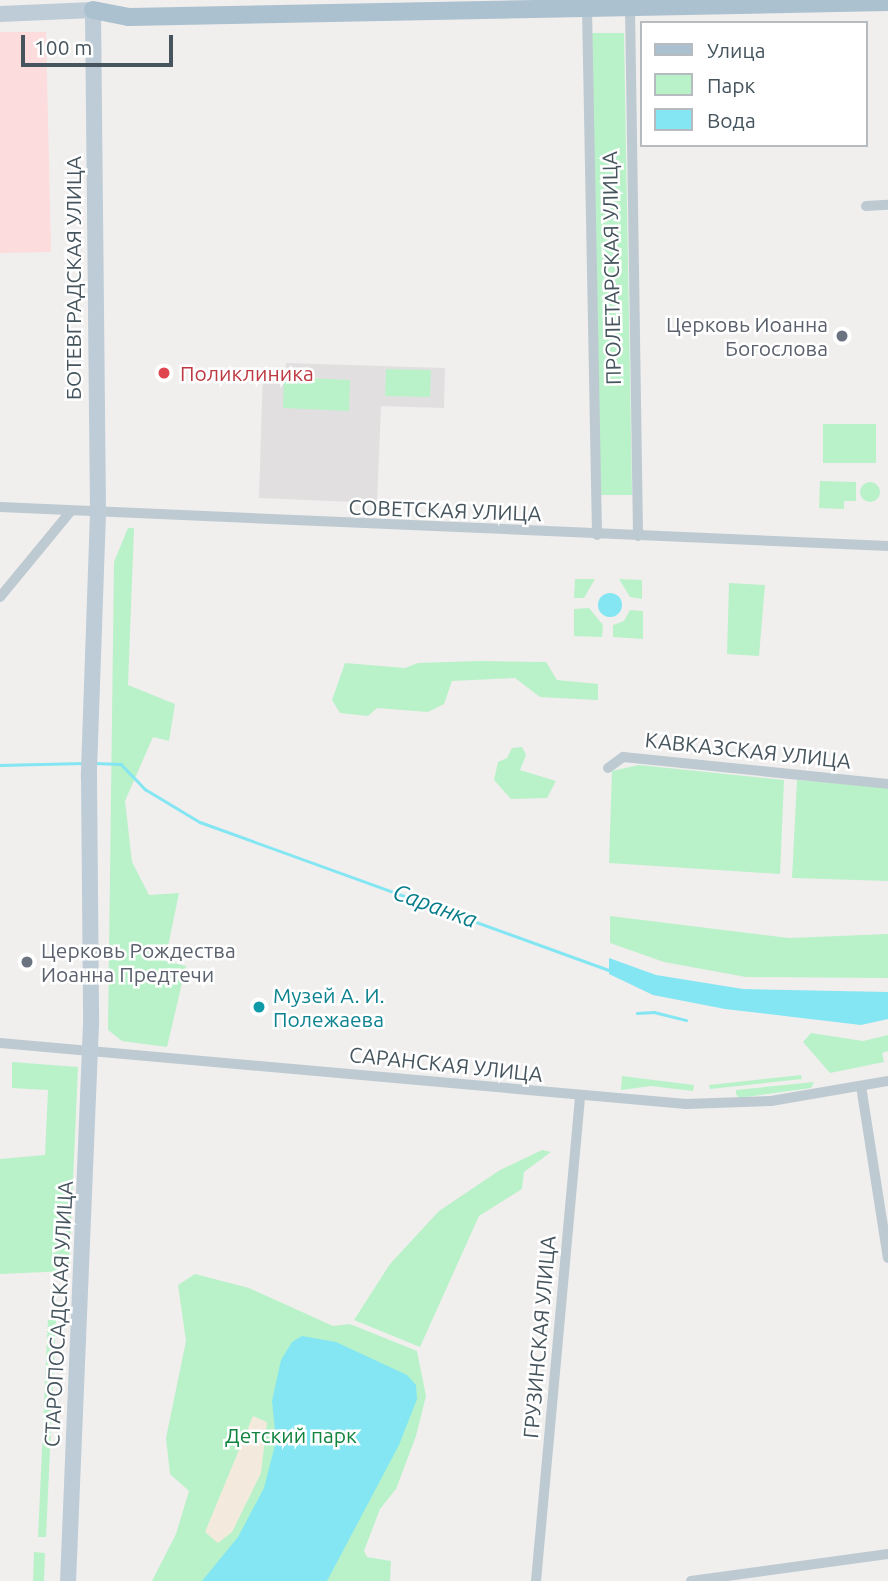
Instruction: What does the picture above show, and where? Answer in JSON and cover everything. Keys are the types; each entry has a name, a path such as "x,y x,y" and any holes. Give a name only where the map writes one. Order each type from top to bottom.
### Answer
{"main road":[{"path":"0,14 118,0"},
{"path":"93,5 129,17 587,4 888,2"},
{"name":"БОТЕВГРАДСКАЯ УЛИЦА","path":"90,1048 89,777 98,513 93,5"},
{"name":"СТАРОПОСАДСКАЯ УЛИЦА","path":"68,1581 90,1048"}],"street":[{"name":"ПРОЛЕТАРСКАЯ УЛИЦА","path":"587,4 597,535"},
{"name":"ПРОЛЕТАРСКАЯ УЛИЦА","path":"630,4 638,536"},
{"path":"866,206 888,205"},
{"name":"СОВЕТСКАЯ УЛИЦА","path":"0,507 888,546"},
{"path":"0,597 70,512"},
{"name":"КАВКАЗСКАЯ УЛИЦА","path":"608,768 623,757 888,784"},
{"name":"САРАНСКАЯ УЛИЦА","path":"0,1043 90,1048 580,1096 725,1104 888,1081"},
{"path":"861,1086 888,1258"},
{"name":"ГРУЗИНСКАЯ УЛИЦА","path":"536,1581 580,1096"},
{"path":"691,1581 888,1554"}],"shaded area":[{"path":"0,32 46,32 51,252 0,253"},
{"path":"286,363 445,368 444,408 381,406 377,503 259,498 263,369 285,370"}],"green space":[{"path":"592,33 624,33 632,495 600,495"},
{"path":"386,369 431,370 430,397 385,396"},
{"path":"284,377 350,380 349,411 283,408"},
{"path":"823,424 876,424 876,463 823,463"},
{"path":"820,481 856,482 856,501 844,501 844,509 819,508"},
{"path":"870,482 877,485 880,492 877,499 870,502 863,499 860,492 863,485"},
{"path":"128,528 134,528 128,685 175,704 169,741 153,737 125,801 132,862 149,895 179,893 165,961 186,966 167,1047 122,1041 108,1030 114,562"},
{"path":"575,579 595,579 584,598 574,598"},
{"path":"619,579 642,580 642,599 630,597"},
{"path":"729,583 765,585 759,656 727,654"},
{"path":"589,608 603,625 602,637 574,636 574,609"},
{"path":"630,610 643,611 643,639 613,637 613,625 624,621"},
{"path":"546,662 557,680 598,684 598,700 540,697 515,678 452,681 444,704 428,712 377,708 368,716 340,713 332,700 345,663 405,668 418,663"},
{"path":"522,747 526,755 520,770 556,781 547,798 511,799 494,780 498,762 507,758 512,748"},
{"path":"639,765 784,780 780,874 609,863 612,771"},
{"path":"797,780 888,788 888,881 792,878"},
{"path":"610,916 789,938 888,934 888,978 746,977 664,962 610,943"},
{"path":"811,1033 863,1041 888,1035 888,1051 882,1053 884,1062 830,1073 803,1042"},
{"path":"12,1062 78,1067 69,1271 0,1274 0,1159 45,1155 48,1090 12,1088"},
{"path":"801,1075 802,1079 710,1089 709,1085"},
{"path":"622,1076 694,1085 693,1091 651,1086 621,1090"},
{"path":"814,1082 811,1088 739,1098 736,1094 736,1090"},
{"path":"542,1150 551,1152 524,1172 522,1189 479,1216 420,1347 354,1320 390,1264 439,1211 500,1170"},
{"name":"Детский парк","path":"195,1274 249,1288 333,1326 350,1324 417,1351 426,1396 416,1436 396,1489 380,1509 364,1551 367,1557 391,1561 390,1581 152,1581 176,1534 189,1491 170,1474 166,1438 186,1341 178,1285"},
{"path":"48,1319 56,1319 46,1537 38,1537"},
{"path":"34,1552 45,1553 44,1581 33,1581"}],"sand":[{"path":"253,1416 267,1422 261,1473 232,1532 218,1543 205,1532"}],"water":[{"path":"610,593 619,596 622,605 619,614 610,617 601,614 598,605 601,596"},
{"path":"609,958 656,975 743,989 888,992 888,1019 861,1025 725,1009 653,995 609,974"},
{"path":"302,1336 336,1342 407,1375 416,1385 417,1399 399,1445 327,1581 202,1581 238,1537 264,1488 276,1441 272,1401 281,1360 292,1342"}],"waterway":[{"name":"Саранка","path":"0,765 84,763"},
{"name":"Саранка","path":"94,763 121,764 145,789 200,822 612,971"},
{"path":"637,1013 654,1012 686,1020"}],"place":[{"name":"Церковь Иоанна Богослова","path":"842,336"},
{"name":"Поликлиника","path":"164,373"},
{"name":"Церковь Рождества Иоанна Предтечи","path":"27,962"},
{"name":"Музей А. И. Полежаева","path":"259,1007"}]}
